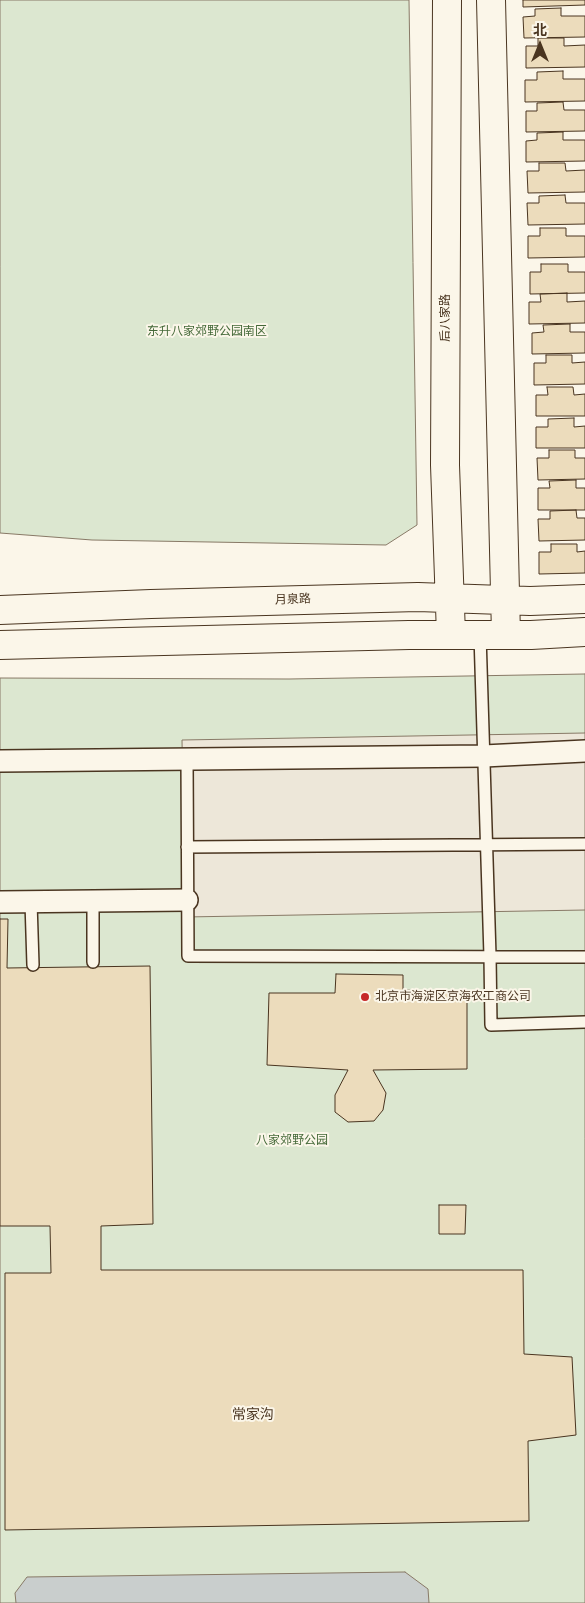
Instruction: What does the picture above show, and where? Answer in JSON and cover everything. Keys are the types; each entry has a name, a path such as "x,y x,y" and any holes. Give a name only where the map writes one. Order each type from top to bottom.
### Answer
{"main road":[{"name":"后八家路","path":"447,0 445,465 451,635"},
{"path":"490,0 505,599 493,635"},
{"name":"月泉路","path":"0,610 408,597 530,601 585,599"},
{"path":"0,645 408,634 493,635 585,632"}],"street":[{"path":"0,761 484,756 585,751"},
{"path":"0,902 187,900"}],"lane":[{"path":"493,635 484,756 491,1025 585,1022"},
{"path":"187,759 188,956 585,956"},
{"path":"187,847 585,844"},
{"path":"93,901 93,962"},
{"path":"32,902 33,965"}],"green space":[{"name":"东升八家郊野公园南区","path":"0,0 409,0 417,525 386,545 92,540 0,533"},
{"name":"八家郊野公园","path":"585,674 585,1603 0,1603 0,678 289,679"}],"shaded area":[{"path":"585,733 585,910 185,917 182,740"},
{"path":"405,1572 428,1589 429,1603 16,1603 15,1593 27,1577"}],"building":[{"path":"523,0 585,0 585,5 523,7"},
{"path":"561,8 561,16 585,16 585,37 524,38 523,17 535,16 535,9"},
{"path":"538,38 564,38 564,46 585,45 585,67 526,68 526,46 538,46"},
{"path":"563,71 563,79 585,79 585,101 525,102 525,80 537,80 537,72"},
{"path":"563,102 564,110 585,110 585,131 526,132 526,111 537,111 537,103"},
{"path":"563,132 563,140 585,140 585,161 526,162 526,141 537,140 537,133"},
{"path":"539,163 565,163 566,171 585,170 585,192 528,193 527,171 539,171"},
{"path":"565,195 566,203 585,203 585,224 528,225 527,203 539,203 539,196"},
{"path":"540,228 566,228 566,236 585,236 585,257 528,258 528,236 540,236"},
{"path":"541,264 568,264 568,272 585,272 585,293 530,294 530,272 541,272"},
{"path":"567,293 567,302 585,301 585,323 529,324 529,302 541,302 540,294"},
{"path":"570,324 570,332 585,332 585,353 532,354 532,333 544,332 543,325"},
{"path":"546,355 572,355 572,363 585,362 585,384 534,385 534,363 546,363"},
{"path":"547,387 573,387 574,395 585,394 585,416 536,416 536,395 548,395"},
{"path":"574,418 574,427 585,426 585,448 536,448 536,427 548,427 548,419"},
{"path":"549,450 575,450 575,458 585,458 585,479 538,480 537,458 549,458"},
{"path":"576,480 576,488 585,488 585,510 538,510 538,488 550,488 549,481"},
{"path":"576,510 577,518 585,518 585,540 539,541 538,519 550,519 550,511"},
{"path":"551,544 577,544 577,552 585,551 585,573 539,574 539,552 551,552"},
{"path":"0,919 8,919 7,968 150,966 153,1224 101,1226 101,1270 523,1270 524,1354 572,1357 576,1435 528,1441 529,1521 5,1530 5,1273 51,1273 50,1226 0,1226"},
{"path":"336,974 403,975 403,990 467,992 467,1069 373,1070 386,1093 383,1110 374,1121 348,1122 335,1112 335,1095 348,1070 267,1065 269,993 335,993"},
{"path":"439,1205 466,1205 465,1234 439,1234"}],"place":[{"name":"北京市海淀区京海农工商公司","path":"365,997"}],"district":[{"name":"常家沟","path":"253,1415"}]}
